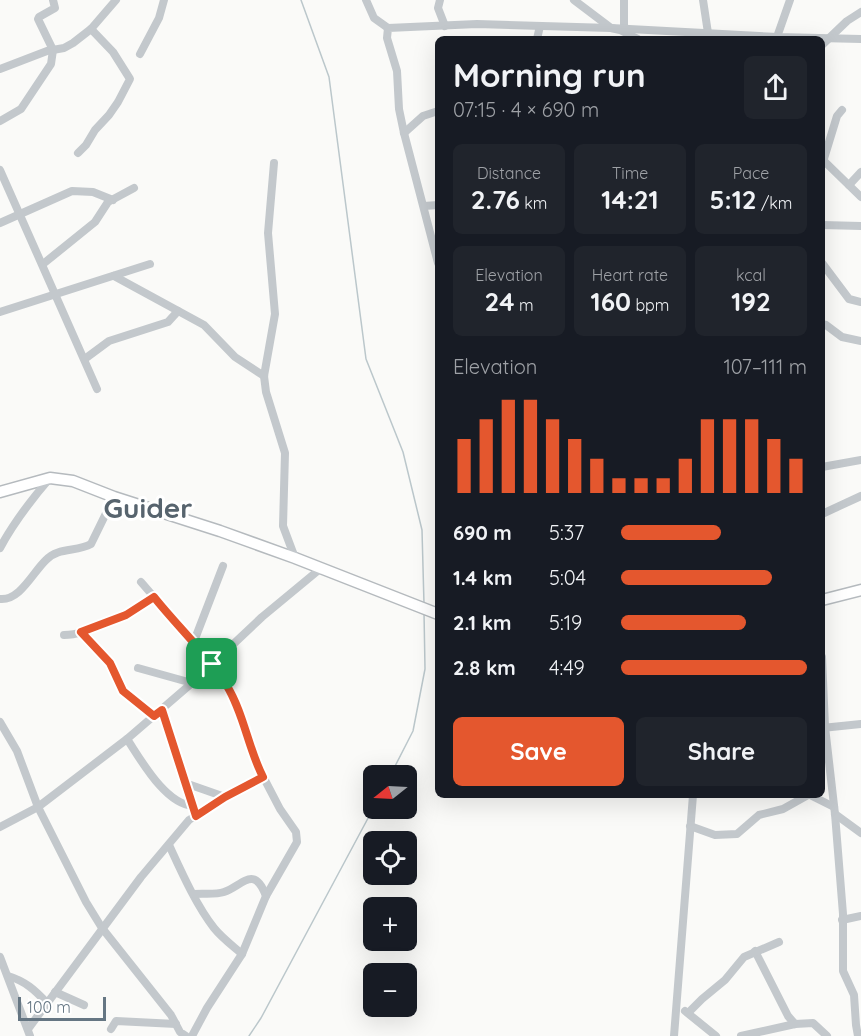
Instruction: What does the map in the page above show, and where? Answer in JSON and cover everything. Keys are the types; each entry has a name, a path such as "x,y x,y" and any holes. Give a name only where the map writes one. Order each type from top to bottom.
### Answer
{"main road":[{"path":"0,492 50,478 73,481 295,558 435,613"},
{"path":"825,599 861,590"}],"street":[{"path":"0,122 16,114 25,104 51,64 53,50 38,19 55,8 53,0"},
{"path":"0,69 64,48 91,29 116,0"},
{"path":"140,54 159,18 164,0"},
{"path":"366,0 374,18 388,28 477,24 760,36"},
{"path":"440,0 438,8 445,26"},
{"path":"574,0 632,36"},
{"path":"622,36 618,29 624,0"},
{"path":"703,0 708,33"},
{"path":"777,36 790,0"},
{"path":"825,43 847,21 861,12"},
{"path":"538,36 540,26"},
{"path":"388,28 387,38 397,70 399,109 404,133 435,251"},
{"path":"78,153 86,145 94,130 110,115 130,79 113,52 91,29"},
{"path":"825,38 861,39"},
{"path":"825,155 837,116 842,110"},
{"path":"404,133 423,116 435,112"},
{"path":"274,163 267,233 275,315 264,376 266,392 285,453 283,526 295,558"},
{"path":"825,164 861,196"},
{"path":"0,170 98,389"},
{"path":"849,185 861,172"},
{"path":"43,264 95,222 104,207 134,188"},
{"path":"0,223 72,191 93,192 113,200"},
{"path":"424,206 435,205"},
{"path":"825,225 861,226"},
{"path":"0,312 150,264"},
{"path":"825,266 849,299 861,302"},
{"path":"114,276 204,325 235,357 264,376"},
{"path":"86,358 109,341 168,322 177,311"},
{"path":"825,325 842,337 861,341"},
{"path":"825,466 861,460"},
{"path":"0,548 24,510 50,478"},
{"path":"825,513 861,496"},
{"path":"0,599 10,598 26,585 48,557 64,550 91,544 114,497"},
{"path":"193,644 223,566"},
{"path":"0,827 38,807 127,739 192,684 262,617 320,568"},
{"path":"141,582 212,664 228,687 237,706 255,761 297,837 297,842 266,896 242,954 192,1036"},
{"path":"64,635 81,632 126,615 154,597"},
{"path":"81,632 110,663 123,691 154,716"},
{"path":"138,668 192,684"},
{"path":"162,710 196,816"},
{"path":"0,722 17,752 38,807 86,902 102,928 186,1036"},
{"path":"825,728 861,724"},
{"path":"825,735 835,810 843,971 854,995 858,1036"},
{"path":"127,739 158,784 184,804 193,806"},
{"path":"29,1033 47,1003 102,928 189,820 263,777"},
{"path":"825,782 831,778"},
{"path":"185,783 225,797"},
{"path":"674,1036 693,798"},
{"path":"690,826 715,835 737,834 759,815 783,809 803,798"},
{"path":"814,798 835,810 861,833"},
{"path":"169,845 180,871 215,930 242,954"},
{"path":"194,894 225,892 240,882 251,879 256,880 266,896"},
{"path":"842,920 861,916"},
{"path":"688,1013 725,981 744,957 779,942"},
{"path":"755,951 788,1016 795,1024"},
{"path":"0,957 29,1033"},
{"path":"8,976 21,979 47,1003"},
{"path":"55,992 84,1005"},
{"path":"677,1006 716,1036"},
{"path":"111,1029 116,1021 176,1024"},
{"path":"741,1036 795,1024 813,1023 826,1036"}],"waterway":[{"path":"301,0 329,77 366,359 403,452 422,530 424,604"},
{"path":"396,765 413,731 425,669 424,612"},
{"path":"249,1036 261,1018 368,819"}],"district":[{"name":"Guider","path":"148,508"}],"route":[{"path":"154,597 212,664 228,687 237,706 255,761 263,777 225,797 196,816 162,710 154,716 126,694 118,684 110,663 81,632 117,620 154,597"}]}
